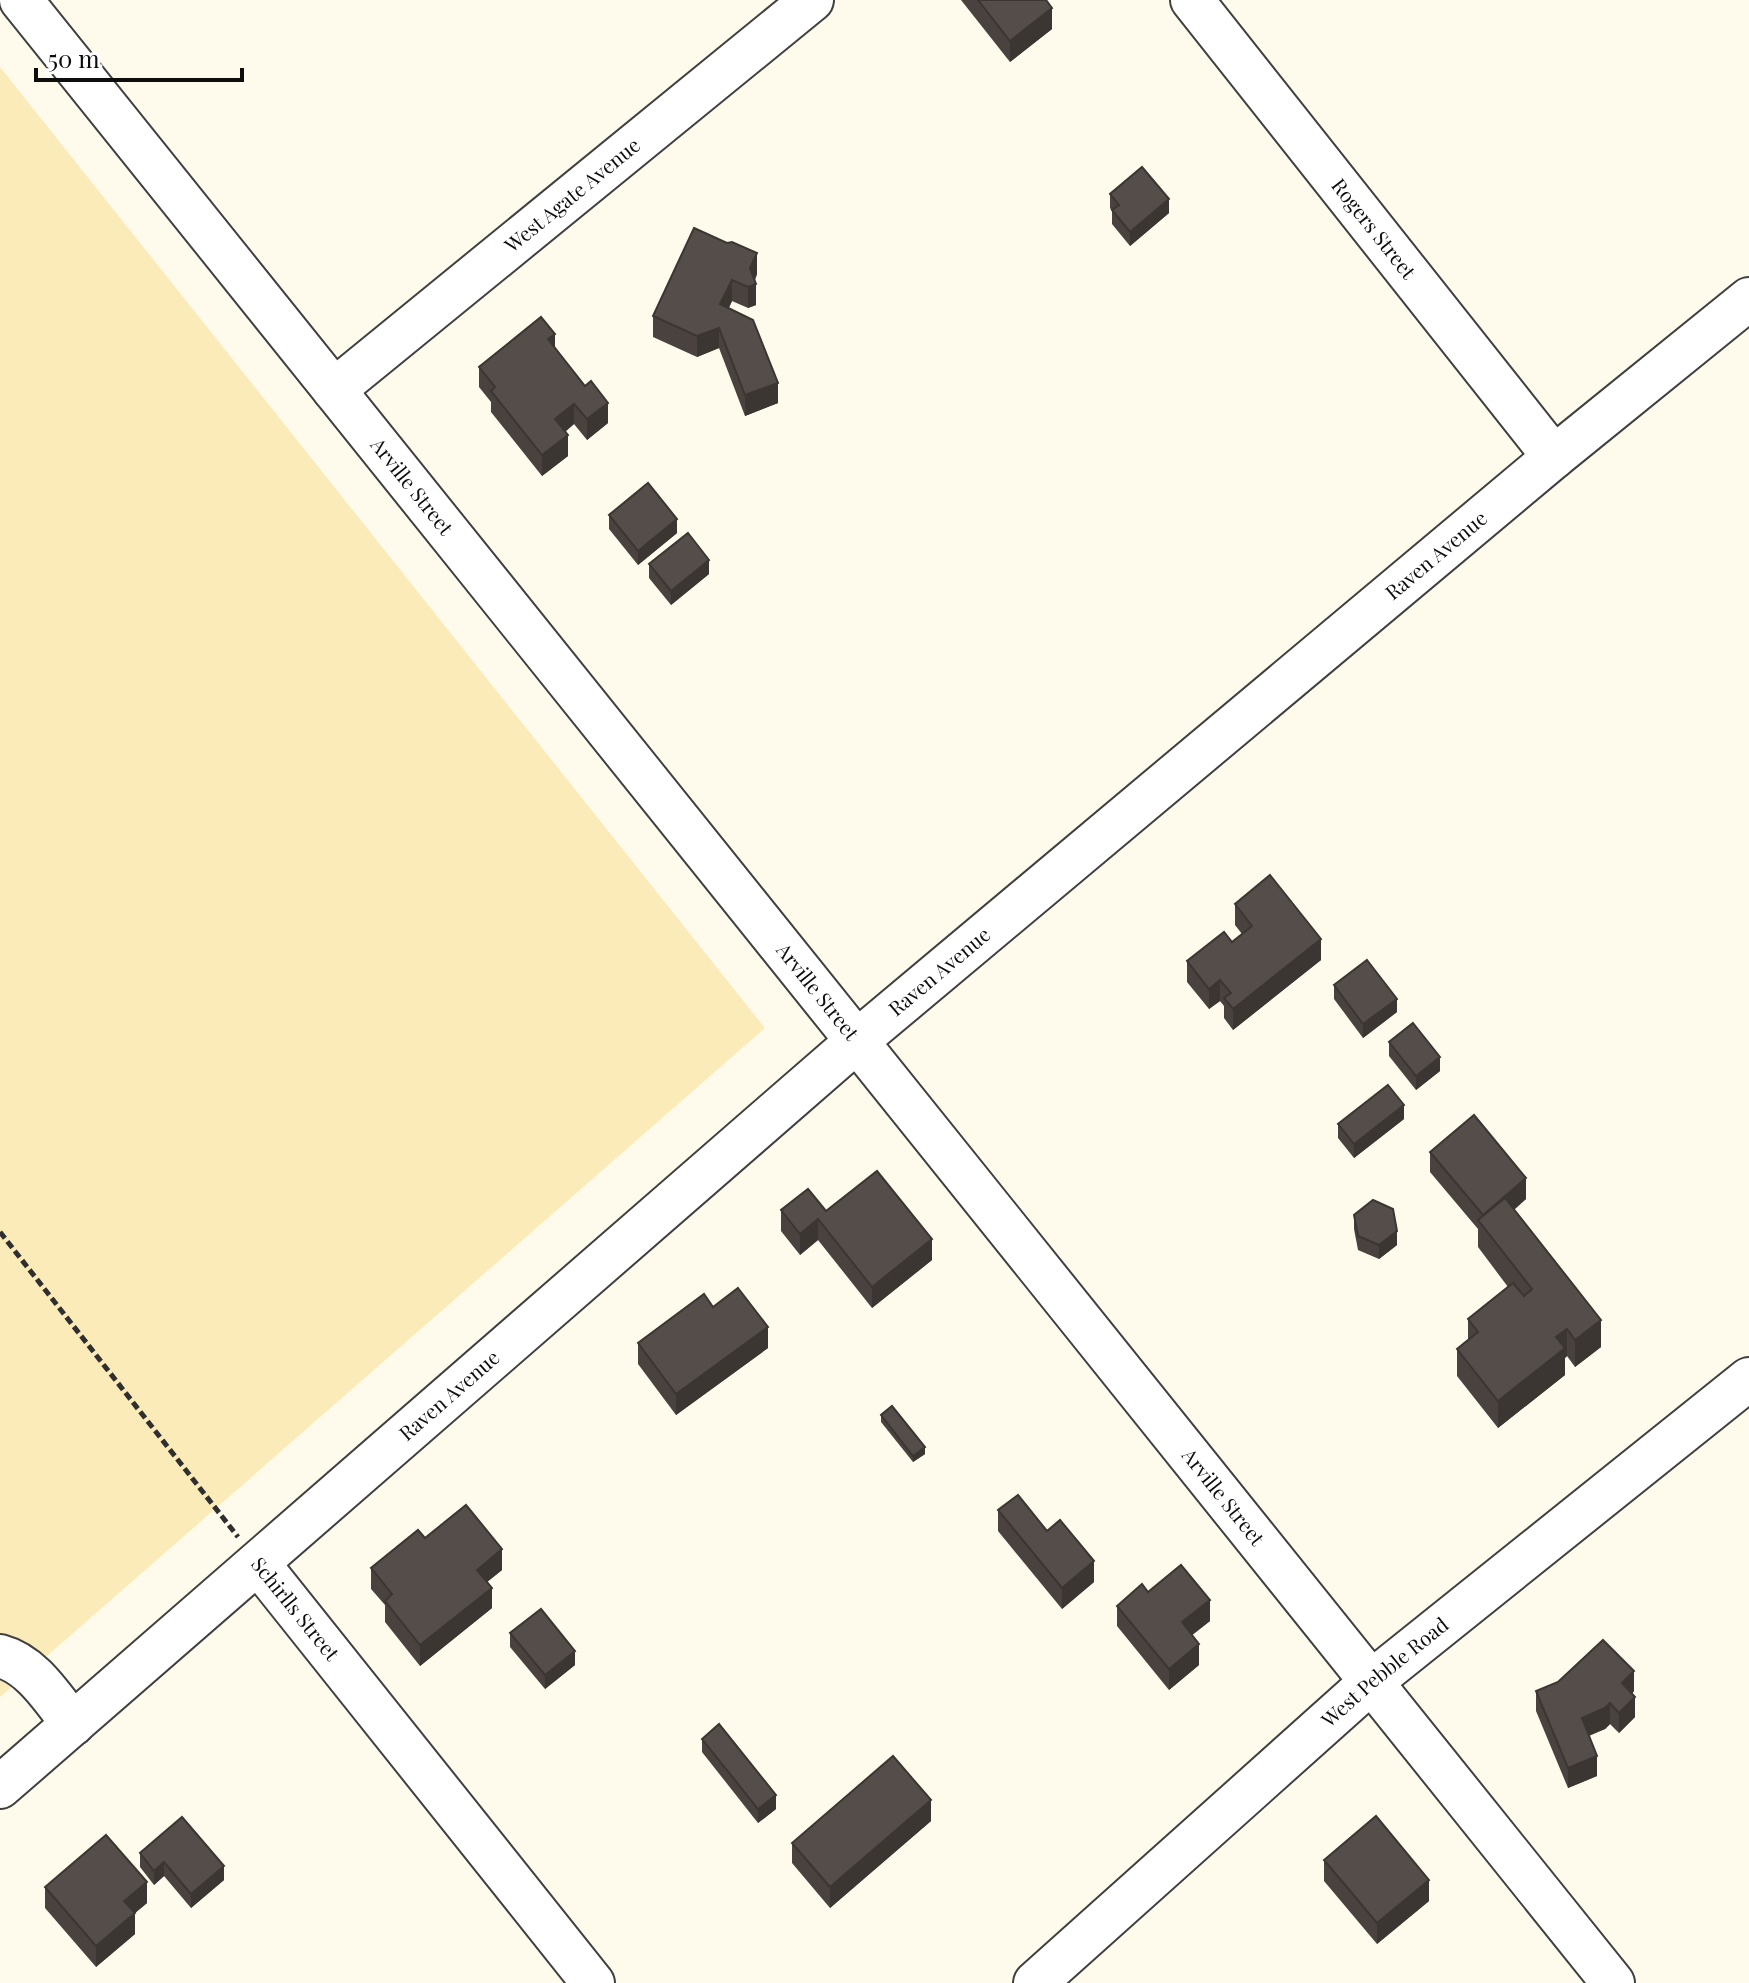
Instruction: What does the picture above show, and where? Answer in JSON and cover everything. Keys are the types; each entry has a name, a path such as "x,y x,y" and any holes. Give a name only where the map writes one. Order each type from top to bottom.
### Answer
{"street":[{"name":"Arville Street","path":"21,0 1613,1983"},
{"name":"West Agate Avenue","path":"334,390 812,0"},
{"name":"Rogers Street","path":"1192,0 1554,457"},
{"name":"Raven Avenue","path":"0,1787 857,1041 1554,457 1749,299"},
{"name":"West Pebble Road","path":"1035,1983 1371,1682 1749,1379"},
{"name":"Schirlls Street","path":"258,1563 593,1983"},
{"path":"0,1656 12,1659 34,1676 73,1724"}],"path":[{"name":"Schirlls Street","path":"0,1232 258,1563"}],"sand":[{"path":"0,67 765,1028 0,1697"}],"building":[{"path":"978,0 1046,0 1052,8 1010,41"},
{"path":"1142,167 1169,199 1130,232 1112,210 1119,205 1110,194"},
{"path":"694,228 757,253 750,268 756,284 748,287 732,280 720,304 753,320 778,383 745,395 719,328 697,336 653,316"},
{"path":"541,317 555,334 548,339 585,386 591,381 608,403 587,419 574,404 555,419 568,435 542,455 491,391 495,387 479,367"},
{"path":"648,483 677,519 638,551 609,515"},
{"path":"688,533 709,560 671,591 649,564"},
{"path":"1270,875 1321,939 1233,1009 1224,998 1231,993 1220,980 1209,989 1187,961 1224,932 1232,942 1252,926 1235,904"},
{"path":"1367,960 1397,999 1363,1024 1334,985"},
{"path":"1413,1023 1440,1057 1416,1076 1389,1042"},
{"path":"1388,1085 1404,1105 1354,1144 1338,1124"},
{"path":"1474,1115 1526,1178 1483,1215 1430,1152"},
{"path":"877,1171 932,1239 872,1287 818,1219 800,1234 781,1210 808,1189 826,1211"},
{"path":"1505,1198 1601,1320 1575,1340 1567,1329 1556,1337 1565,1348 1498,1401 1457,1349 1478,1332 1468,1319 1513,1283 1524,1296 1532,1289 1478,1220"},
{"path":"1373,1200 1393,1209 1397,1231 1379,1245 1358,1236 1354,1215"},
{"path":"738,1288 768,1327 676,1394 638,1343 704,1294 713,1307"},
{"path":"892,1406 925,1447 913,1456 881,1415"},
{"path":"1018,1495 1047,1531 1060,1520 1094,1561 1062,1588 998,1510"},
{"path":"466,1505 502,1549 477,1570 492,1588 420,1645 385,1601 392,1594 371,1568 418,1530 425,1538"},
{"path":"1181,1565 1210,1600 1182,1622 1199,1644 1169,1669 1117,1606 1142,1584 1148,1592"},
{"path":"541,1609 575,1651 545,1675 510,1633"},
{"path":"1603,1640 1634,1671 1622,1683 1635,1697 1619,1713 1610,1703 1582,1718 1597,1756 1568,1768 1536,1691 1558,1682"},
{"path":"719,1724 776,1795 758,1809 702,1739"},
{"path":"893,1756 931,1800 830,1887 792,1843"},
{"path":"1376,1816 1429,1880 1377,1923 1324,1860"},
{"path":"182,1817 224,1866 191,1894 164,1862 154,1871 140,1853"},
{"path":"106,1835 147,1882 124,1901 135,1913 96,1946 45,1887"}]}
